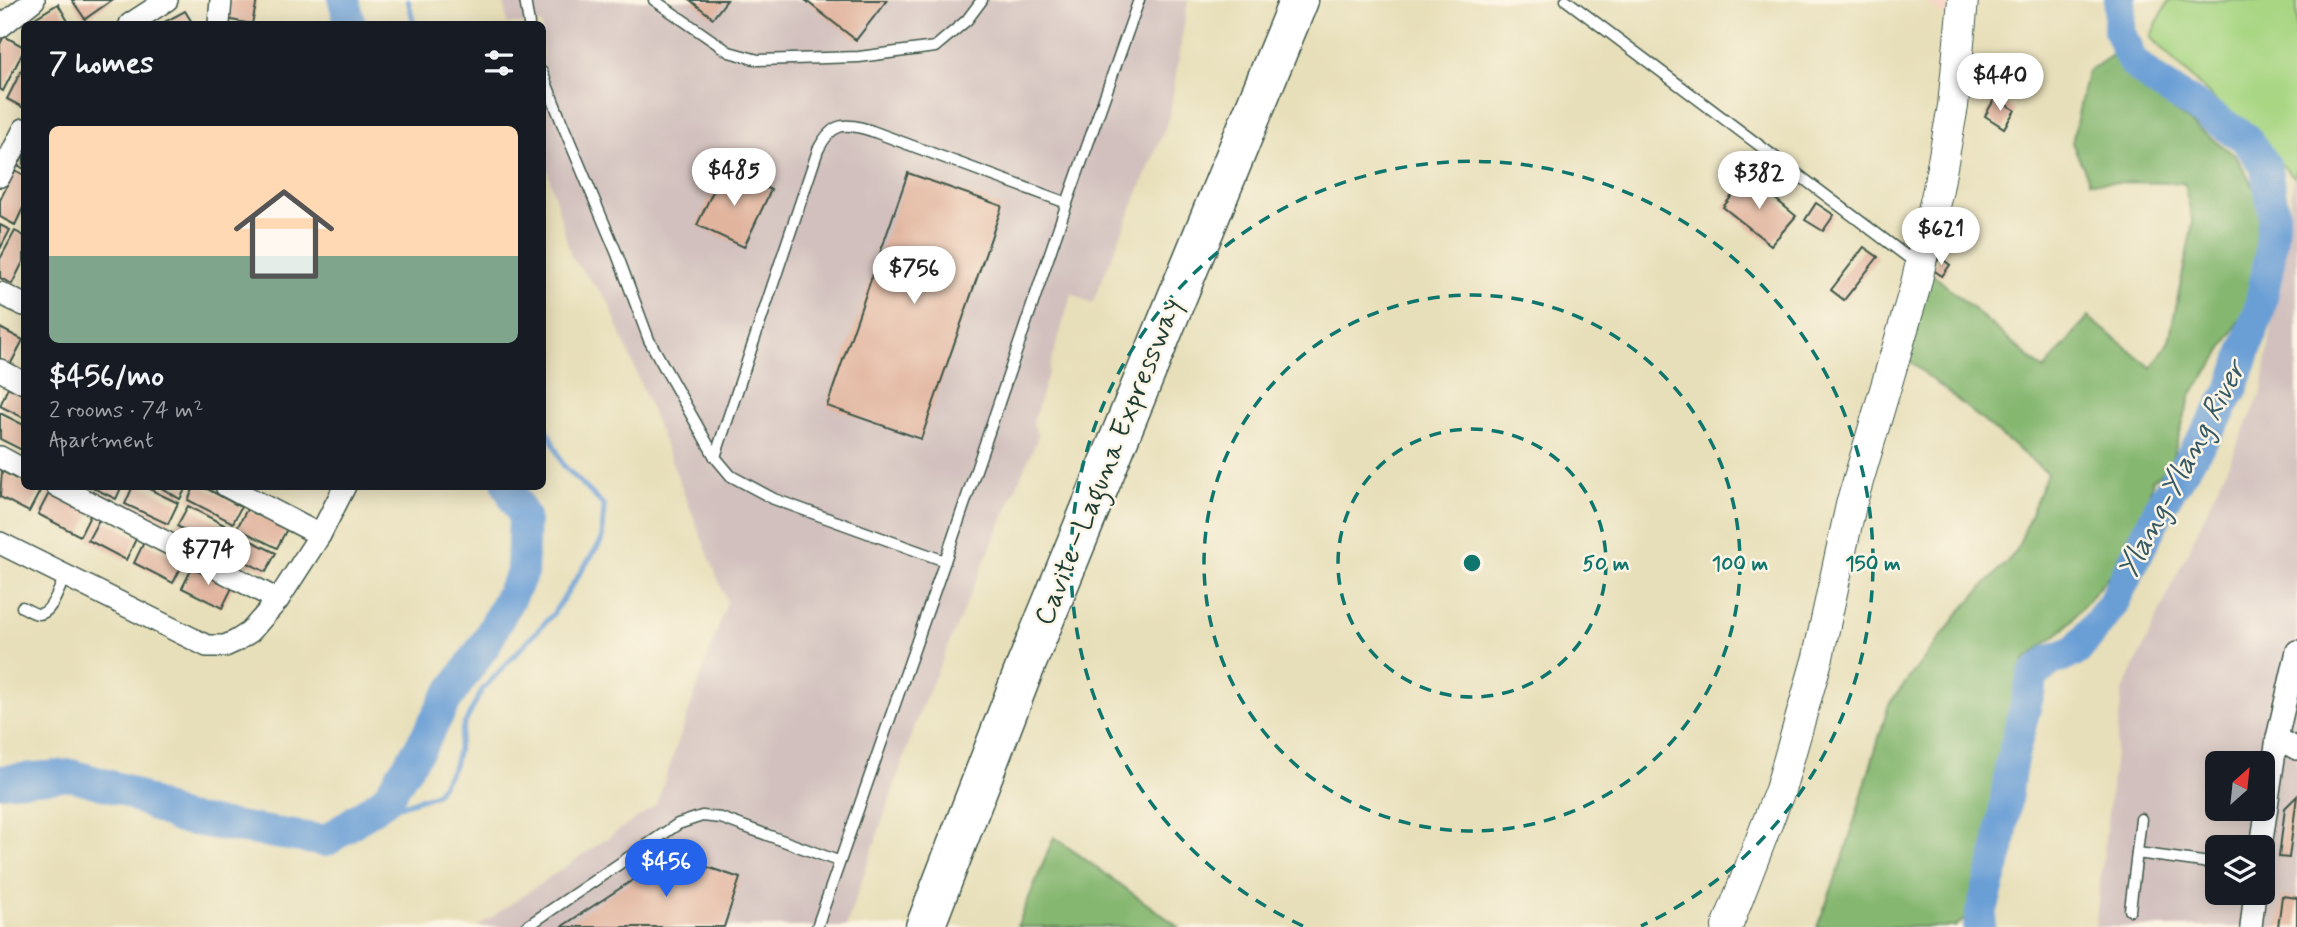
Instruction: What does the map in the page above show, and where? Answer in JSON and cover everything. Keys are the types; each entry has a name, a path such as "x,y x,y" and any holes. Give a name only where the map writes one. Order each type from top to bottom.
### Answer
{"highway":[{"name":"Cavite–Laguna Expressway","path":"925,927 1022,675 1299,0"},
{"name":"Cavite–Laguna Expressway","path":"953,927 1046,685 1325,0"}],"street":[{"path":"0,27 34,0"},
{"path":"135,21 167,0"},
{"path":"219,21 221,0"},
{"path":"1727,927 1780,790 1818,657 1851,505 1915,288 1953,106 1962,0"},
{"path":"0,176 21,135"},
{"path":"0,370 21,381"},
{"path":"0,457 21,468"},
{"path":"65,490 278,600"},
{"path":"234,490 320,535"},
{"path":"0,543 207,646 225,646 250,632 278,600 320,535 343,490"},
{"path":"2263,835 2277,738 2297,651"},
{"path":"2277,738 2297,749"},
{"path":"2251,927 2254,905"}],"lane":[{"path":"524,0 528,21"},
{"path":"654,0 729,52 758,60 859,57 935,47 967,20 982,0"},
{"path":"817,927 1139,0"},
{"path":"1566,0 1920,266"},
{"path":"546,82 617,254 649,340 715,457 731,476 774,499 945,561"},
{"path":"715,457 818,150 835,128 844,125 872,131 1067,203"},
{"path":"22,607 43,614 48,610 65,576"},
{"path":"526,927 678,824 702,816 721,818 838,861"},
{"path":"2130,910 2141,819"},
{"path":"2137,853 2205,862"}],"shaded area":[{"path":"504,0 1188,0 1169,119 1092,304 1072,293 1033,423 1038,437 919,714 846,927 477,927 656,805 727,602 608,301 571,257 546,165 546,21 507,21"},
{"path":"1923,0 1951,0 1948,19"},
{"path":"2169,0 2297,0 2297,927 2095,927 2122,693 2262,392 2294,177 2150,37"}],"green space":[{"path":"2169,0 2297,0 2297,168 2294,177 2150,37"},
{"path":"2114,54 2147,91 2236,156 2258,195 2263,264 2257,289 2219,356 2191,395 2169,469 2153,479 2138,541 2065,628 2024,660 1999,764 1978,888 1965,919 1955,927 1817,927 1843,859 1889,704 1961,611 2016,552 2047,473 1907,359 1929,271 2044,370 2088,317 2152,368 2169,341 2193,223 2184,183 2090,182 2072,143 2087,72"},
{"path":"1054,837 1179,927 1017,927"}],"building":[{"path":"72,0 112,0 85,19"},
{"path":"229,0 257,0 253,21 226,19"},
{"path":"690,0 727,0 713,18"},
{"path":"805,0 887,0 856,40"},
{"path":"58,4 68,21 30,21"},
{"path":"185,11 191,21 167,21"},
{"path":"4,36 21,45 21,56 3,91 0,89 0,44"},
{"path":"21,71 21,106 7,99"},
{"path":"1995,98 2015,110 2004,128 1985,116"},
{"path":"724,168 771,190 744,247 697,225"},
{"path":"15,170 21,173 21,212 15,225 0,217 0,200"},
{"path":"908,173 1002,206 921,439 827,406"},
{"path":"1748,176 1796,216 1771,245 1723,207"},
{"path":"1816,203 1834,215 1823,231 1805,220"},
{"path":"0,225 10,230 0,249"},
{"path":"15,231 21,234 21,266 12,284 0,278 0,259"},
{"path":"1864,247 1878,257 1844,300 1831,290"},
{"path":"1940,257 1950,265 1942,276 1932,269"},
{"path":"0,328 21,339 21,344 10,365 0,359"},
{"path":"8,387 21,394 21,416 0,406"},
{"path":"0,413 21,424 21,450 0,439"},
{"path":"2,471 21,481 21,490 40,491 29,512 0,497"},
{"path":"97,490 120,490 116,499"},
{"path":"131,490 151,490 178,503 168,524 125,504"},
{"path":"165,490 185,490 180,499"},
{"path":"193,490 209,490 241,507 233,523 188,500"},
{"path":"49,493 91,514 80,536 38,514"},
{"path":"188,506 230,528 219,549 177,526"},
{"path":"247,509 287,529 277,548 237,528"},
{"path":"100,518 137,537 126,560 88,540"},
{"path":"235,533 276,553 266,572 226,552"},
{"path":"144,542 184,562 173,583 134,563"},
{"path":"193,566 233,586 222,608 182,588"},
{"path":"2297,796 2289,858 2279,857 2285,808"},
{"path":"671,855 740,878 724,927 561,927"},
{"path":"2282,896 2297,898 2297,927 2278,927"}],"waterway":[{"path":"344,0 349,21"},
{"path":"408,0 413,21"},
{"name":"Ylang-Ylang River","path":"1979,927 1999,849 2011,763 2033,676 2049,661 2077,650 2112,605 2164,499 2233,387 2259,311 2269,262 2274,213 2265,165 2245,138 2154,80 2132,61 2119,31 2120,0"},
{"path":"356,820 436,794 454,766 463,727 482,690 553,614 602,540 604,506 563,465 546,427"},
{"path":"0,781 71,775 124,790 180,818 326,841 386,799 421,746 446,700 486,643 522,573 524,517 510,490"}]}
